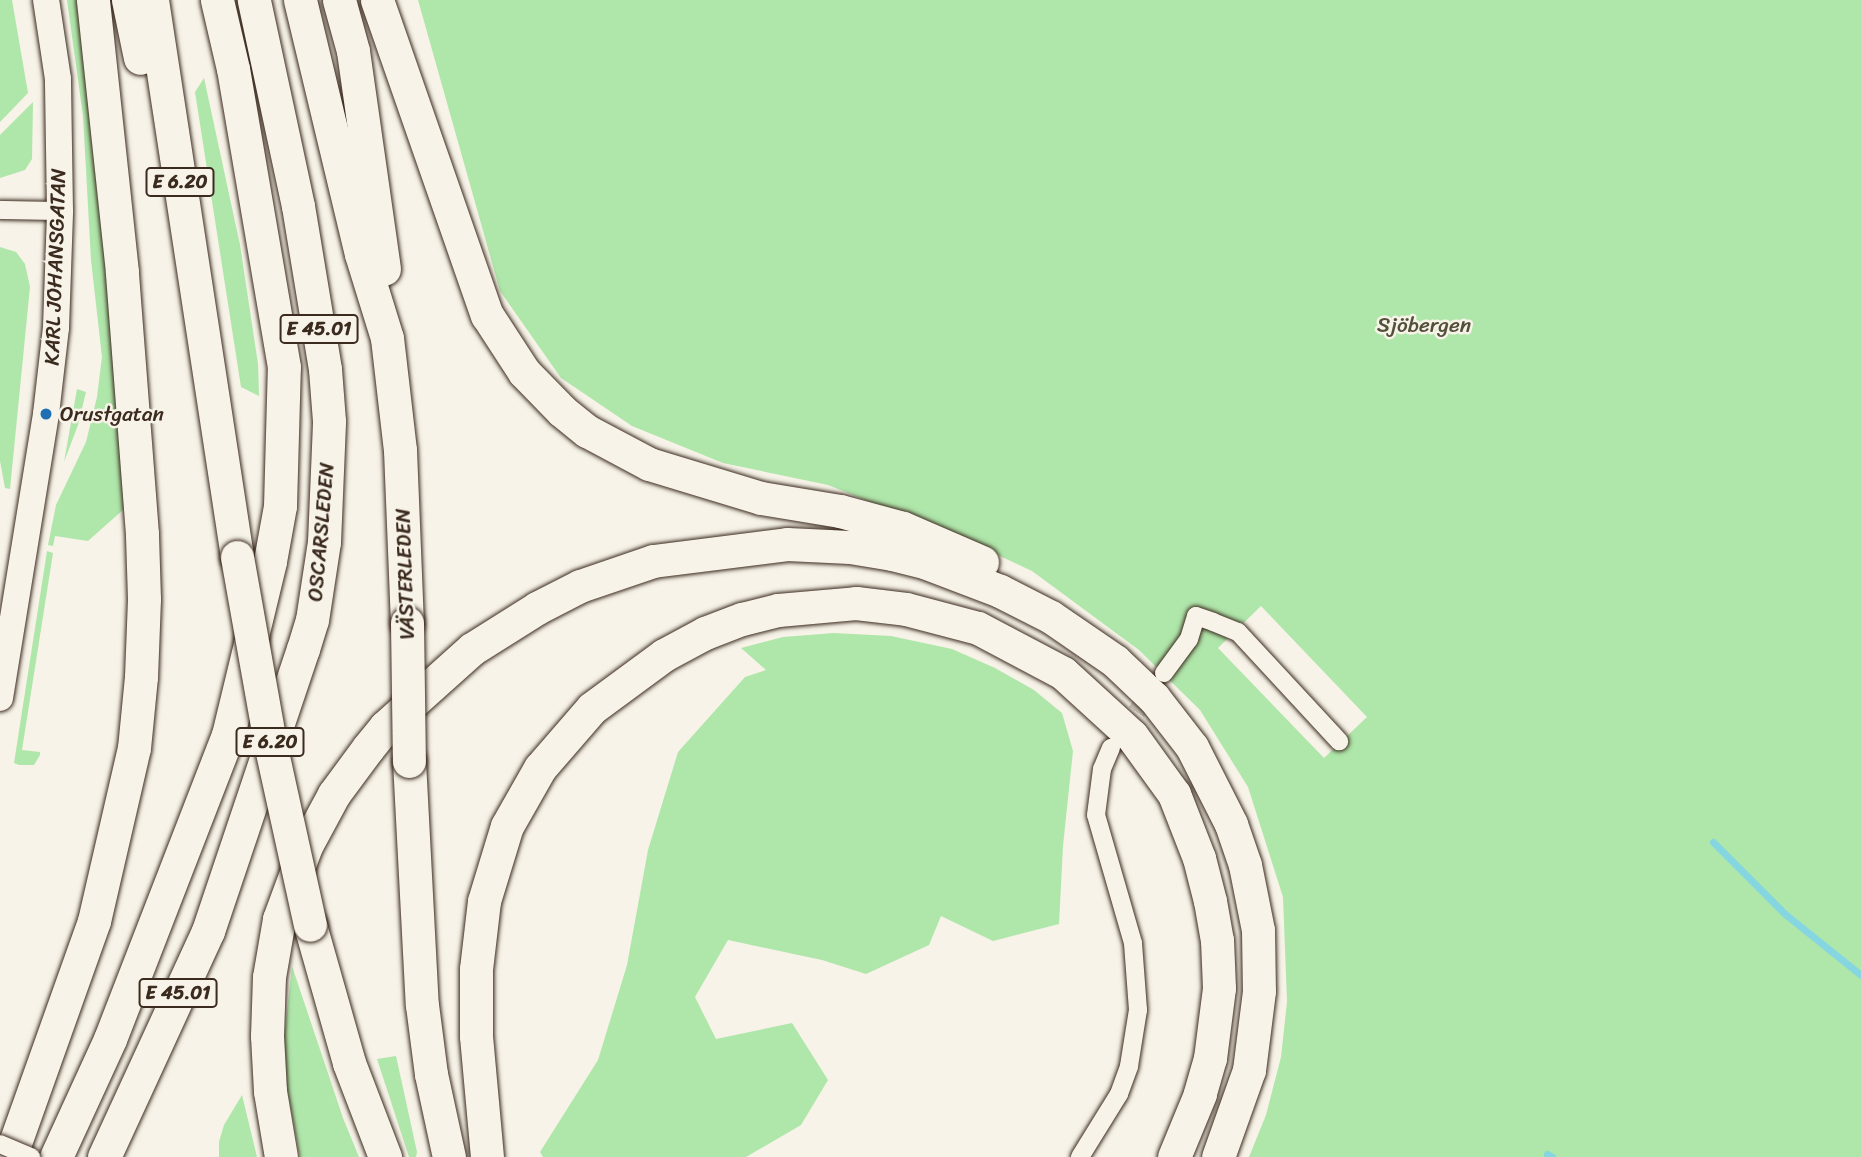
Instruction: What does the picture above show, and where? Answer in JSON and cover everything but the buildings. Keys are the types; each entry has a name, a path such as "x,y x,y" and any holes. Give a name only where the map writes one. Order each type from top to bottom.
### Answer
{"highway":[{"path":"10,1157 94,921 134,748 141,677 145,599 142,534 122,272 93,0"},
{"path":"128,0 207,365"},
{"name":"E 6.20","path":"152,0 237,557 270,743 310,925 349,1063 385,1157"},
{"name":"OSCARSLEDEN","path":"56,1157 110,1039 228,735 270,561 280,506 284,367 233,69 217,0"},
{"name":"OSCARSLEDEN","path":"104,1157 208,930 303,649 323,552 329,421 325,369 298,206 254,0"},
{"name":"VÄSTERLEDEN","path":"300,0 361,254 387,338 400,450 410,761 422,1005 431,1074 449,1157"},
{"path":"339,0 353,51 383,259 387,338"},
{"path":"377,0 487,315 524,372 562,411 587,431 649,464 761,498 840,511 904,528 947,546 995,568 1033,594 1051,617"},
{"path":"281,1157 270,1091 267,1036 269,977 279,919 306,846 334,794 385,727 453,665 496,632 558,597 619,571 694,554 787,544 850,547 927,563 1000,591 1051,617 1115,661 1168,715 1192,747 1213,782 1245,865 1258,930 1257,1019 1249,1070 1219,1157"},
{"path":"487,1157 476,1036 476,969 484,901 507,826 540,768 592,708 664,655 705,633 742,619 778,610 856,603 906,609 978,628 1063,673 1132,736 1174,794 1199,858 1210,901 1217,940 1219,988 1210,1058 1200,1094 1174,1157"}],"street":[{"name":"KARL JOHANSGATAN","path":"0,698 46,414 56,328 60,211 58,79 46,0"},
{"path":"0,210 60,211"},
{"path":"1164,673 1189,639 1196,616 1213,622 1238,632 1339,741"},
{"path":"1080,1157 1119,1094 1129,1066 1138,1010 1133,943 1096,815 1102,769 1111,748"},
{"path":"0,1143 31,1157"}],"green space":[{"path":"0,0 12,0 28,93 0,122"},
{"path":"67,0 81,0 112,331 124,509 88,541 55,536 53,546 48,545 56,505 86,442 97,397 102,357 91,260 83,116"},
{"name":"Sjöbergen","path":"418,0 1861,0 1861,1157 1249,1157 1266,1115 1281,1057 1287,1002 1283,897 1248,787 1200,710 1139,650 1032,571 970,542 828,485 723,463 632,426 561,378 500,291","holes":["1261,606 1367,717 1324,758 1218,648"]},
{"path":"204,78 240,245 258,364 259,396 241,387 195,92"},
{"path":"33,102 32,159 25,170 0,178 0,135"},
{"path":"0,247 16,252 25,264 30,287 10,489 5,488 0,461"},
{"path":"77,389 86,392 78,425 64,462"},
{"path":"47,551 53,553 22,750 40,752 40,755 34,765 19,765 14,763"},
{"path":"834,633 891,636 952,649 995,668 1034,690 1062,713 1073,751 1063,846 1059,924 993,941 941,916 929,945 866,974 822,960 728,940 695,997 716,1039 792,1023 828,1080 801,1125 746,1157 543,1157 540,1152 598,1060 627,965 648,850 678,752 745,677 766,670 741,648 783,637"},
{"path":"292,966 343,1118 359,1157 300,1157 284,1071 284,1039"},
{"path":"396,1056 416,1157 409,1157 377,1059"},
{"path":"242,1095 257,1157 219,1157 219,1142 224,1125"}],"waterway":[{"path":"1713,842 1785,914 1861,975"},
{"path":"1547,1154 1552,1157"}],"tunnel":[{"path":"1121,734 1153,688"}],"place":[{"name":"Orustgatan","path":"46,414"}]}
